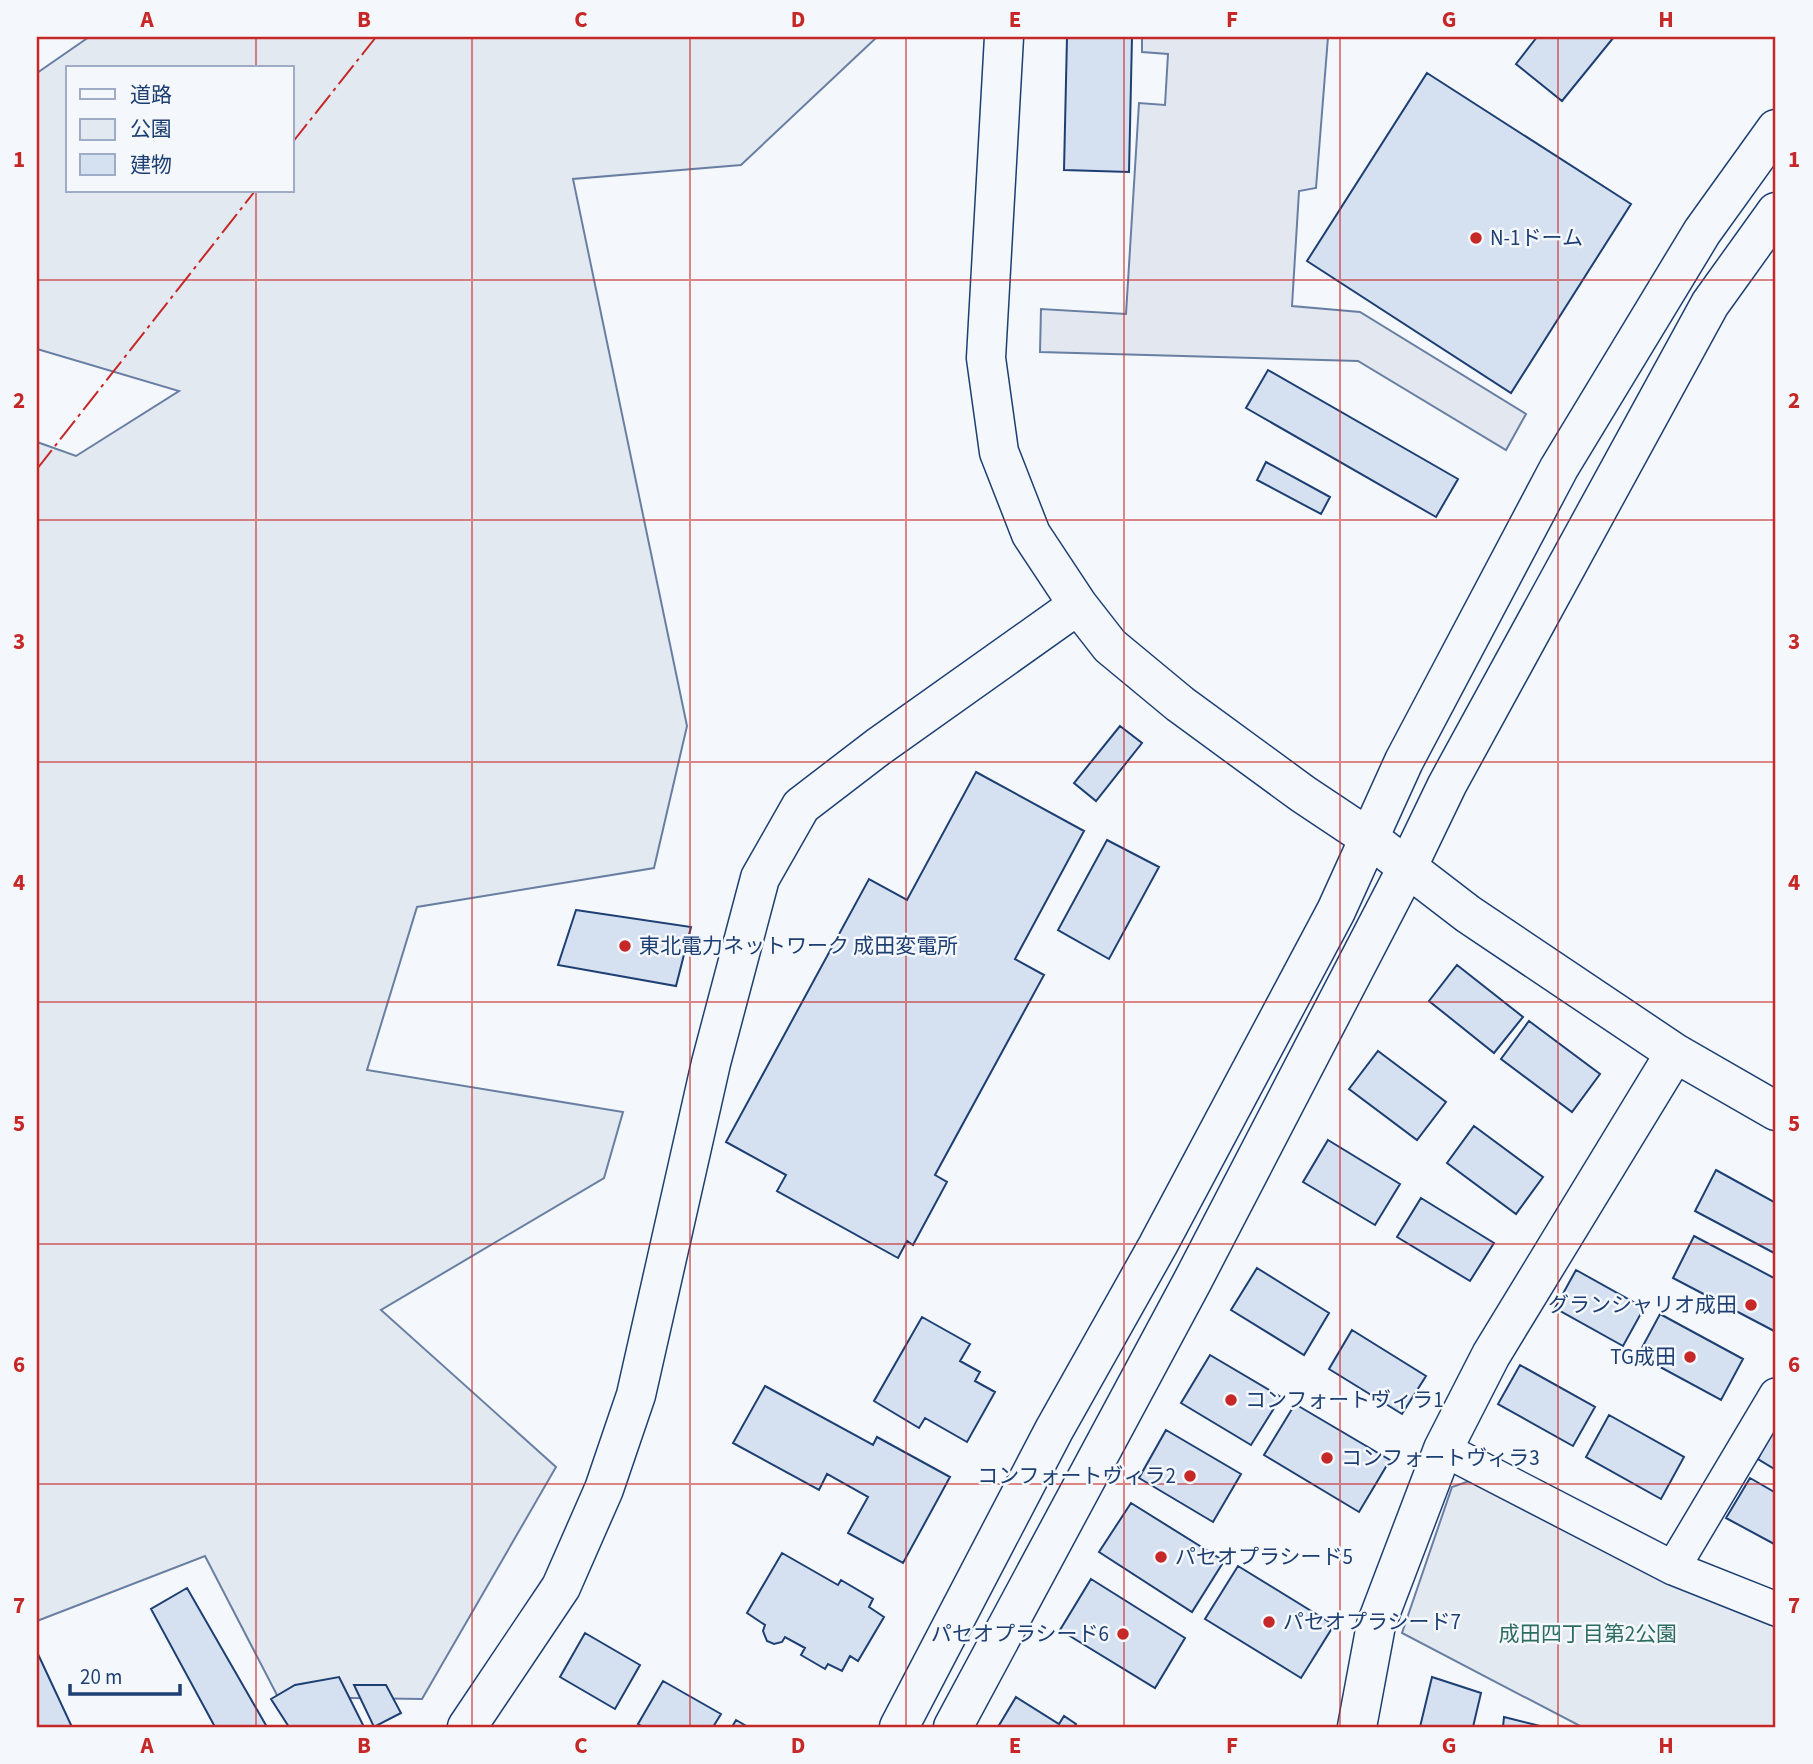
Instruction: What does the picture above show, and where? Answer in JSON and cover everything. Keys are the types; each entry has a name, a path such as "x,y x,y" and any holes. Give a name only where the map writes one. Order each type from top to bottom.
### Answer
{"street":[{"path":"1004,37 986,358 999,452 1031,534 1077,605 1110,646 1180,704 1303,794 1408,866 1468,914 1675,1053 1776,1111"},
{"path":"899,1727 1048,1441 1164,1234 1336,911 1404,761 1559,468 1702,232 1776,129"},
{"path":"953,1727 1198,1270 1408,866 1453,773 1710,304 1776,212"},
{"path":"467,1727 561,1587 604,1489 636,1395 711,1063 760,878 801,806 878,747 1077,605"},
{"path":"1357,1727 1376,1625 1444,1449 1491,1355 1675,1053"},
{"path":"1674,1567 1776,1395"},
{"path":"1444,1449 1674,1567 1776,1608"}],"green space":[{"path":"89,37 877,37 741,165 573,179 687,726 654,868 417,907 367,1070 623,1112 604,1178 381,1310 556,1467 422,1699 278,1697 205,1556 37,1621 37,442 76,456 179,391 37,349 37,73"},
{"name":"成田四丁目第2公園","path":"1472,1480 1669,1580 1776,1627 1776,1727 1582,1727 1402,1633 1452,1487"}],"shaded area":[{"path":"1142,37 1328,37 1316,188 1299,191 1292,306 1360,312 1526,414 1506,450 1358,361 1040,352 1041,309 1126,314 1139,103 1165,105 1168,54 1142,52"}],"building":[{"path":"1067,37 1132,37 1129,172 1064,170"},
{"path":"1537,37 1614,37 1562,101 1516,64"},
{"path":"1427,73 1631,204 1511,393 1307,261"},
{"path":"1268,370 1458,479 1436,517 1246,408"},
{"path":"1266,462 1330,497 1321,514 1257,480"},
{"path":"1120,726 1142,743 1096,801 1074,783"},
{"path":"976,772 1084,831 1015,959 1044,975 935,1175 947,1182 913,1245 907,1241 898,1258 777,1191 786,1175 726,1142 869,879 907,900"},
{"path":"1107,840 1159,867 1109,959 1058,930"},
{"name":"東北電力ネットワーク 成田変電所","path":"576,910 691,927 676,986 558,965"},
{"path":"1457,965 1523,1017 1494,1053 1429,1001"},
{"path":"1529,1021 1600,1074 1572,1112 1501,1059"},
{"path":"1378,1051 1446,1102 1417,1140 1349,1089"},
{"path":"1474,1126 1543,1177 1516,1214 1447,1163"},
{"path":"1328,1140 1400,1184 1375,1225 1303,1182"},
{"path":"1716,1170 1776,1203 1776,1254 1695,1211"},
{"path":"1421,1198 1494,1243 1470,1281 1397,1237"},
{"name":"グランシャリオ成田","path":"1694,1236 1776,1279 1776,1332 1673,1278"},
{"path":"1257,1268 1329,1313 1304,1355 1231,1310"},
{"path":"1576,1270 1644,1308 1623,1346 1555,1308"},
{"name":"TG成田","path":"1660,1314 1743,1359 1721,1400 1638,1355"},
{"path":"922,1317 970,1344 960,1361 980,1372 975,1381 995,1392 967,1442 925,1418 919,1428 874,1401"},
{"path":"1352,1330 1426,1376 1402,1414 1329,1369"},
{"name":"コンフォートヴィラ1","path":"1210,1355 1281,1397 1251,1445 1181,1403"},
{"path":"1520,1365 1595,1407 1573,1446 1498,1404"},
{"path":"765,1386 873,1445 877,1437 950,1477 903,1563 848,1533 868,1497 827,1474 819,1490 733,1443"},
{"name":"コンフォートヴィラ3","path":"1295,1404 1390,1460 1359,1512 1264,1455"},
{"path":"1609,1415 1684,1457 1661,1499 1586,1457"},
{"path":"1776,1421 1776,1470 1758,1459"},
{"name":"コンフォートヴィラ2","path":"1166,1430 1241,1474 1213,1522 1139,1478"},
{"path":"1750,1478 1776,1493 1776,1545 1726,1518"},
{"name":"パセオプラシード5","path":"1131,1503 1224,1561 1192,1612 1099,1552"},
{"path":"782,1553 838,1585 841,1580 873,1599 869,1607 884,1617 858,1661 850,1656 842,1671 828,1664 825,1669 801,1655 805,1648 785,1637 782,1642 774,1644 767,1641 763,1631 765,1625 747,1613"},
{"name":"パセオプラシード7","path":"1238,1566 1334,1625 1301,1678 1205,1619"},
{"name":"パセオプラシード6","path":"1091,1579 1185,1638 1155,1688 1060,1630"},
{"path":"187,1588 267,1727 215,1727 151,1609"},
{"path":"585,1633 640,1665 615,1709 560,1677"},
{"path":"37,1652 72,1727 37,1727"},
{"path":"339,1677 364,1727 289,1727 271,1699 295,1685"},
{"path":"1432,1677 1481,1693 1473,1727 1420,1727"},
{"path":"663,1681 721,1714 713,1727 643,1727 638,1724"},
{"path":"354,1685 386,1685 401,1713 374,1727"},
{"path":"1016,1697 1059,1724 1064,1716 1076,1724 1074,1727 998,1727"},
{"path":"1504,1717 1544,1727 1503,1727"},
{"path":"736,1720 748,1727 732,1727"}],"power":[{"path":"294,140 376,37"},
{"path":"37,469 254,192"}],"place":[{"name":"N-1ドーム","path":"1476,238"},
{"name":"東北電力ネットワーク 成田変電所","path":"625,946"},
{"name":"グランシャリオ成田","path":"1751,1305"},
{"name":"TG成田","path":"1690,1357"},
{"name":"コンフォートヴィラ1","path":"1231,1400"},
{"name":"コンフォートヴィラ3","path":"1327,1458"},
{"name":"コンフォートヴィラ2","path":"1190,1476"},
{"name":"パセオプラシード5","path":"1161,1557"},
{"name":"パセオプラシード7","path":"1269,1622"},
{"name":"パセオプラシード6","path":"1123,1634"}]}
